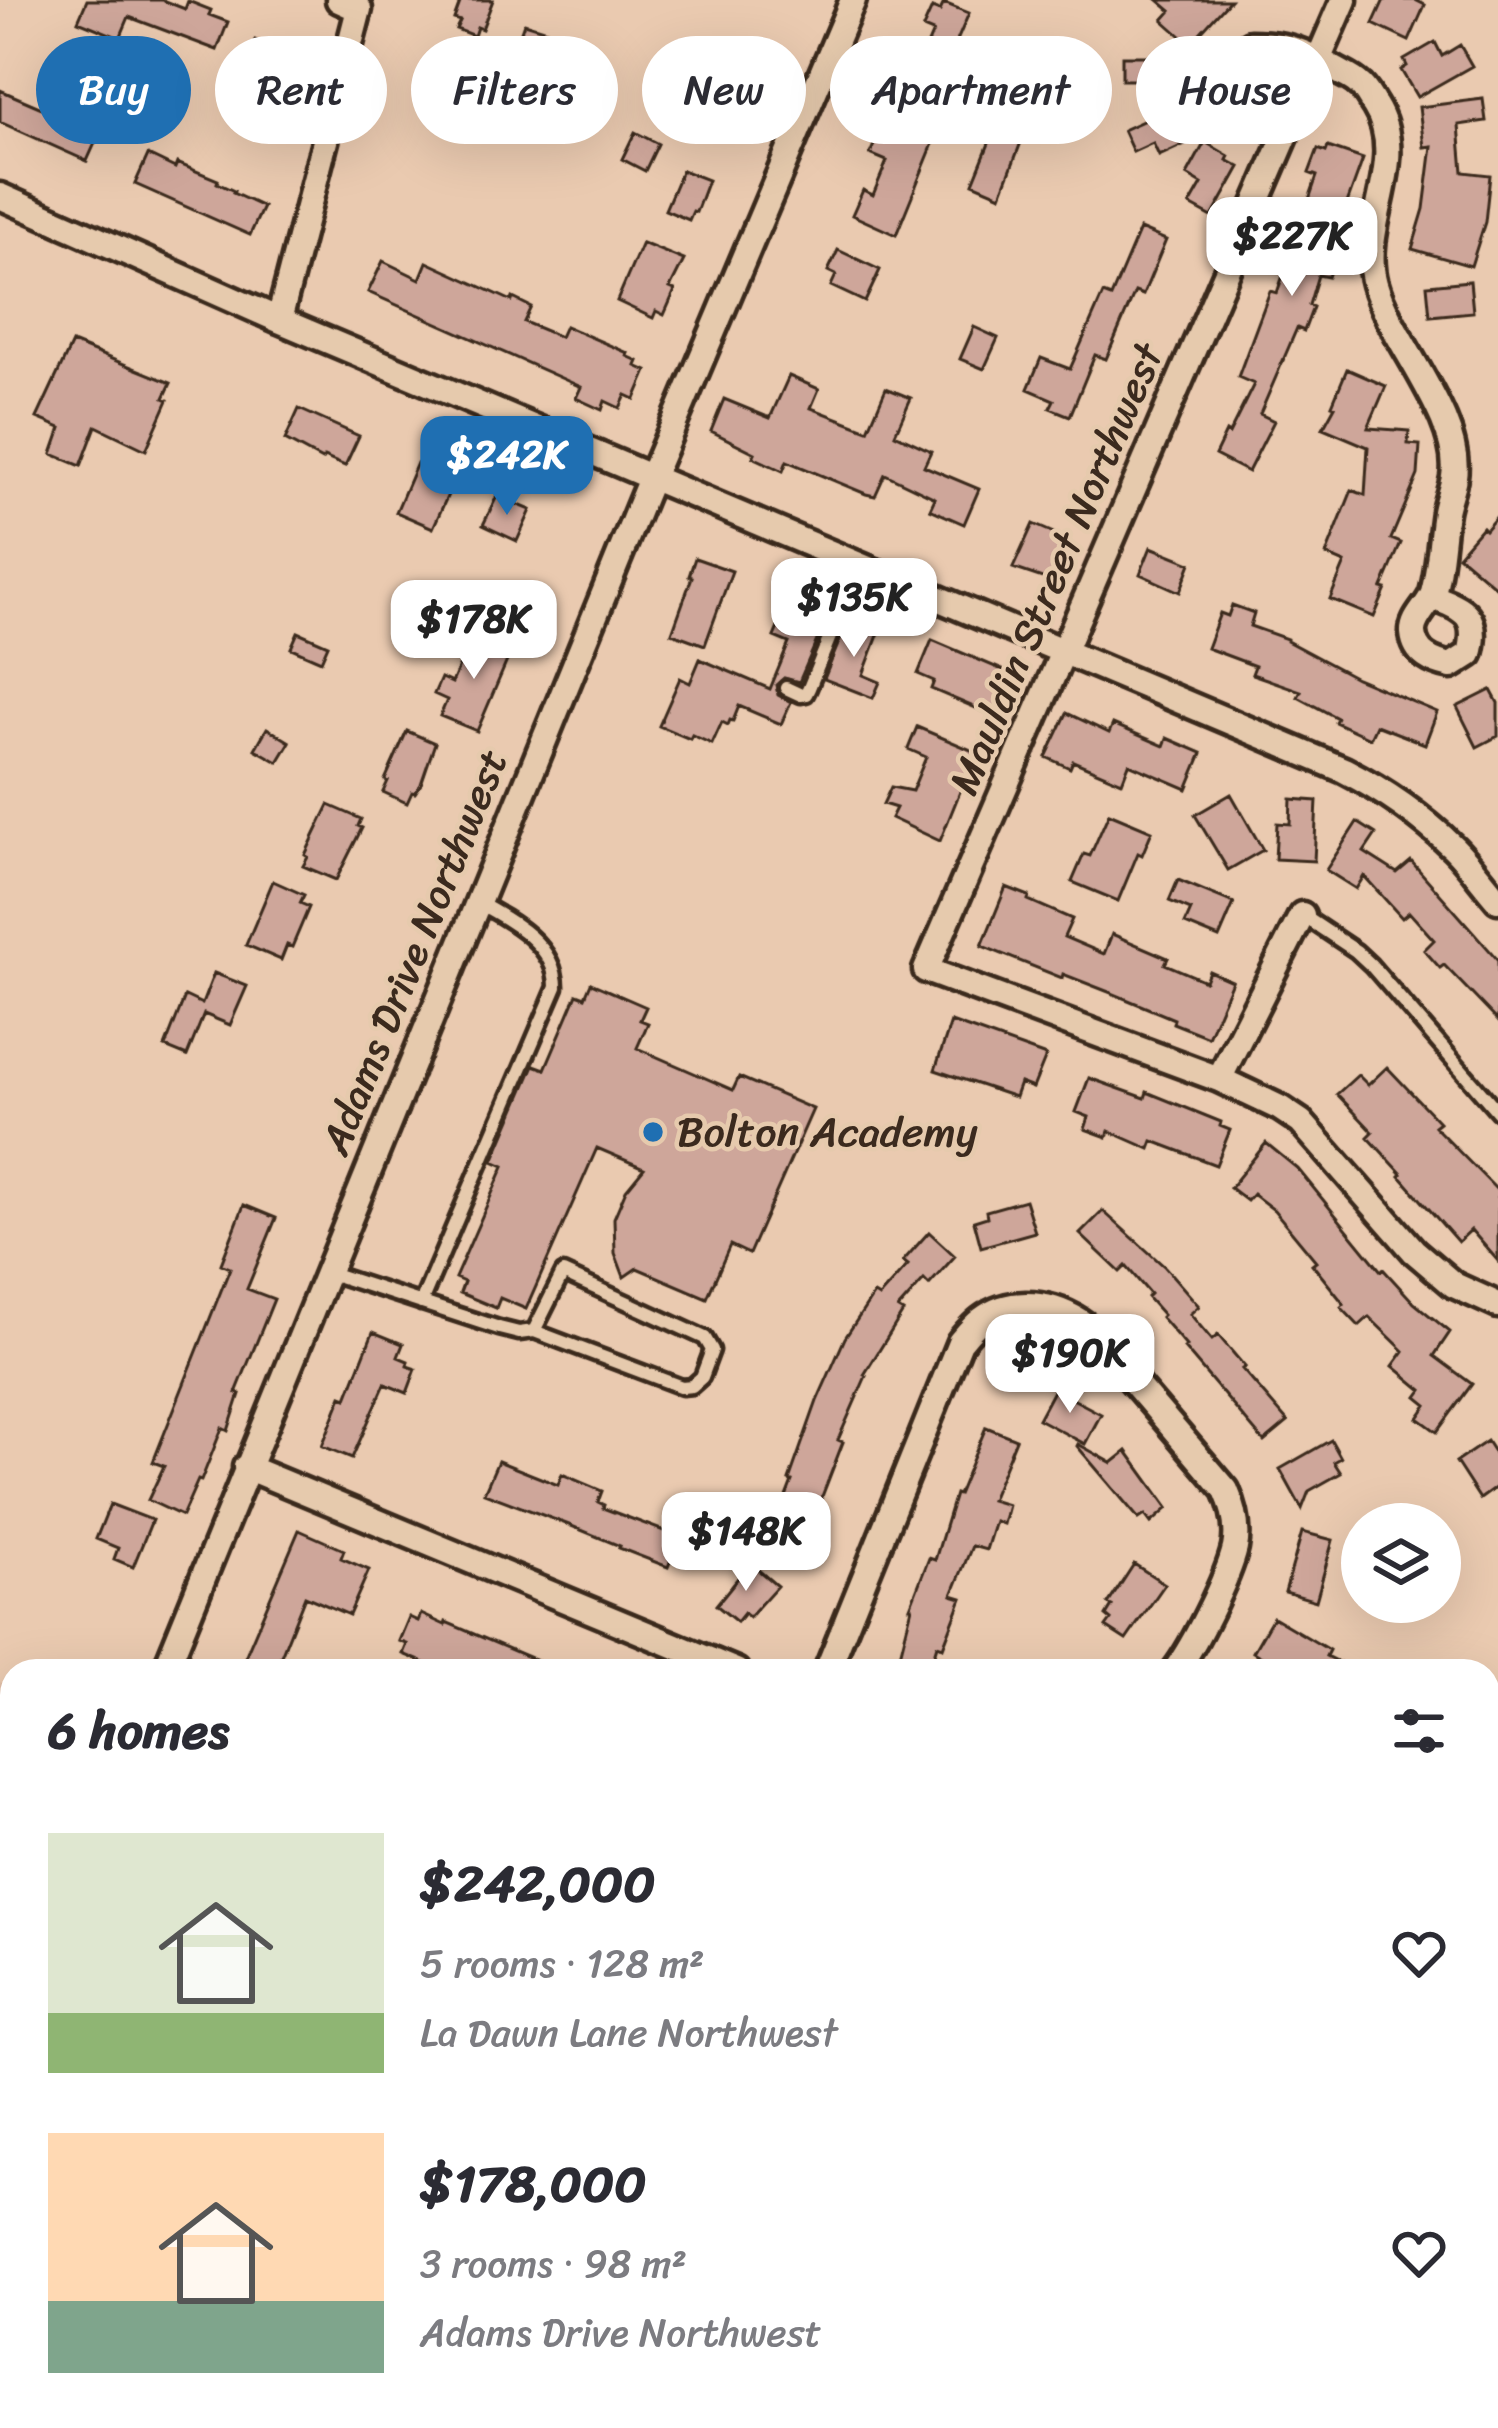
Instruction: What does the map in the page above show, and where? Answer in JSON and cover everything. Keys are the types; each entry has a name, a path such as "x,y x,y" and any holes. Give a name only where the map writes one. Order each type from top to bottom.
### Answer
{"street":[{"path":"279,320 359,9 339,0"},
{"name":"Adams Drive Northwest","path":"169,1659 651,478 853,0"},
{"name":"Mauldin Street Northwest","path":"1328,36 1344,0"},
{"path":"1333,68 1361,85 1383,119 1388,165 1372,247 1374,283 1454,449 1455,473 1432,597"},
{"name":"Mauldin Street Northwest","path":"1220,1079 926,970 1282,144"},
{"path":"0,196 279,320 1344,770 1421,818 1457,851 1498,900"},
{"path":"1302,915 1220,1079 1300,1122 1414,1251 1454,1285 1498,1305"},
{"path":"832,1659 959,1342 982,1319 1031,1305 1064,1312 1085,1325 1226,1490 1233,1505 1234,1549 1211,1607 1182,1659"},
{"path":"246,1467 707,1659"}],"lane":[{"path":"786,688 806,694 859,566"},
{"path":"421,1303 556,987 551,958 513,922 477,902"},
{"path":"1302,915 1371,965 1498,1112"},
{"path":"326,1272 519,1333 534,1331 682,1387 702,1377 712,1350 705,1338 562,1274 534,1331"}],"building":[{"path":"87,0 162,0 185,9 188,1 228,22 222,36 215,36 215,49 191,40 191,36 129,17 121,36 78,21"},
{"path":"461,0 493,0 482,29 477,27 474,36 456,29 460,21 454,19"},
{"path":"1158,0 1230,0 1197,36 1181,36 1163,20 1171,11"},
{"path":"1384,0 1415,0 1425,5 1409,41 1373,24"},
{"path":"944,3 969,13 959,36 931,36 933,32 923,28 932,8 940,11"},
{"path":"524,23 553,32 552,36 519,36"},
{"path":"1435,42 1442,56 1460,45 1472,66 1417,97 1401,70 1407,66 1404,60"},
{"path":"1122,56 1136,56 1136,80 1122,80"},
{"path":"0,90 36,106 36,138 0,122"},
{"path":"1483,99 1486,121 1459,125 1463,172 1490,175 1485,222 1471,266 1412,249 1424,209 1432,146 1424,147 1419,107"},
{"path":"1136,124 1136,144 1151,144 1133,152 1123,130"},
{"path":"635,132 642,136 642,144 658,144 645,171 622,159"},
{"path":"49,144 95,144 87,161"},
{"path":"874,144 933,144 896,235 852,215 863,190 873,195 887,161 870,154"},
{"path":"989,144 1020,144 1001,195 973,183"},
{"path":"1153,144 1185,144 1159,156"},
{"path":"1204,144 1240,167 1212,217 1190,205 1202,184 1187,175"},
{"path":"1328,147 1363,159 1328,277 1318,275 1304,331 1297,328 1260,414 1274,421 1248,472 1215,455 1254,384 1238,377 1270,291 1277,293 1317,176 1309,173 1318,149 1326,152"},
{"path":"148,155 218,180 263,207 250,235 135,184"},
{"path":"682,170 708,180 689,220 665,210"},
{"path":"1140,229 1166,240 1143,295 1135,292 1106,359 1095,355 1070,416 1050,408 1054,400 1028,389 1041,358 1070,369 1103,294 1111,297"},
{"path":"642,243 684,260 664,315 656,311 653,318 617,301"},
{"path":"838,250 880,270 865,302 831,286 836,275 828,271"},
{"path":"383,261 420,279 427,262 531,307 524,322 560,337 565,326 628,353 638,361 636,366 647,371 635,399 626,395 620,408 605,401 602,410 576,398 581,387 368,292"},
{"path":"1470,281 1473,312 1430,316 1427,285"},
{"path":"974,327 998,338 984,369 960,359"},
{"path":"72,343 171,383 146,450 96,426 81,466 52,454 61,428 37,418"},
{"path":"1347,369 1386,386 1368,428 1409,431 1408,444 1420,445 1418,475 1391,539 1401,543 1374,617 1330,599 1345,563 1326,555 1352,490 1365,495 1368,447 1323,428"},
{"path":"789,376 819,389 811,408 868,430 886,388 911,398 895,434 931,451 924,466 979,489 964,524 930,509 935,498 885,474 875,496 866,494 787,461 783,471 711,431 724,399 770,418"},
{"path":"299,409 359,436 345,466 322,460 285,440"},
{"path":"417,463 455,479 433,528 396,512"},
{"path":"497,496 531,510 517,541 483,525"},
{"path":"1498,515 1498,589 1458,555"},
{"path":"1033,524 1065,538 1051,581 1013,568"},
{"path":"1151,547 1191,563 1180,592 1140,574"},
{"path":"695,558 732,571 705,645 672,633"},
{"path":"799,598 821,607 819,613 827,617 799,682 784,678 776,685 778,695 791,702 781,724 739,706 733,721 722,722 712,744 659,726 680,678 690,683 700,659 770,689 789,643 774,637 788,604 796,607"},
{"path":"1232,605 1254,613 1250,626 1287,639 1356,678 1437,712 1425,744 1376,725 1370,738 1298,697 1301,691 1252,674 1255,666 1207,648 1220,613 1228,616"},
{"path":"857,621 880,630 863,675 880,682 873,698 824,679 846,625 854,629"},
{"path":"298,632 328,645 321,661 291,648"},
{"path":"473,633 512,649 477,731 440,716 447,700 434,694 441,678 452,683"},
{"path":"932,640 1012,674 1009,681 1015,683 1000,716 931,689 934,681 918,674"},
{"path":"1491,690 1498,703 1498,736 1477,747 1457,707"},
{"path":"1067,713 1109,733 1113,724 1164,746 1167,738 1202,753 1187,789 1129,764 1122,782 1073,761 1070,768 1046,757"},
{"path":"917,727 976,752 940,841 891,818 896,808 883,804 891,787 912,791 926,757 908,749"},
{"path":"267,728 290,742 278,762 255,749"},
{"path":"407,731 435,743 421,784 407,803 383,792"},
{"path":"1231,794 1263,850 1228,870 1195,815"},
{"path":"1291,799 1317,801 1314,861 1275,859 1277,823 1290,824"},
{"path":"329,805 361,819 358,826 362,828 336,880 303,866"},
{"path":"1109,813 1152,831 1118,901 1072,882"},
{"path":"1357,822 1376,834 1364,852 1397,873 1411,861 1498,960 1498,1021 1424,950 1434,940 1409,912 1402,918 1364,876 1356,889 1326,870"},
{"path":"1178,880 1234,903 1219,938 1185,924 1191,910 1169,901"},
{"path":"273,881 304,895 300,903 309,907 292,947 287,945 281,960 246,945"},
{"path":"1006,887 1072,919 1064,937 1104,954 1112,934 1168,958 1165,964 1205,981 1209,971 1232,981 1208,1037 1114,994 982,946"},
{"path":"214,973 247,986 230,1025 204,1014 187,1056 165,1047 185,996 202,1004"},
{"name":"Bolton Academy","path":"591,983 646,1007 640,1020 648,1023 637,1048 733,1090 739,1077 813,1109 749,1254 730,1245 707,1298 637,1268 624,1277 615,1253 614,1218 626,1190 644,1168 597,1148 526,1309 500,1298 496,1308 460,1293 464,1282 455,1278 504,1166 493,1161 534,1065 545,1069 577,994 585,997"},
{"path":"951,1022 1046,1056 1033,1088 1020,1083 1015,1097 935,1070"},
{"path":"1387,1067 1439,1122 1434,1126 1498,1191 1498,1261 1471,1230 1458,1242 1368,1137 1373,1132 1337,1094 1358,1075 1368,1085"},
{"path":"1089,1078 1145,1098 1147,1092 1221,1122 1220,1126 1230,1130 1216,1165 1153,1141 1150,1149 1109,1131 1107,1137 1085,1129 1089,1117 1076,1112"},
{"path":"1266,1143 1298,1169 1381,1271 1450,1332 1434,1356 1472,1384 1437,1432 1418,1418 1427,1405 1417,1397 1422,1390 1393,1366 1404,1351 1369,1317 1359,1326 1341,1307 1344,1304 1312,1264 1316,1261 1274,1210 1253,1194 1247,1201 1230,1188"},
{"path":"1025,1200 1035,1232 981,1247 974,1221 987,1217 986,1211"},
{"path":"244,1205 276,1218 247,1289 274,1299 236,1393 240,1394 228,1431 222,1428 182,1516 148,1500 164,1466 153,1462 230,1268 221,1264"},
{"path":"1103,1211 1165,1267 1199,1306 1190,1314 1212,1340 1218,1335 1288,1422 1264,1442 1184,1348 1126,1266 1120,1272 1080,1234"},
{"path":"929,1232 955,1256 898,1309 903,1312 864,1375 799,1556 766,1544 769,1540 761,1537 768,1520 776,1523 817,1401 845,1338 874,1294 879,1297 908,1265 903,1261"},
{"path":"373,1332 403,1344 398,1357 416,1369 407,1393 385,1384 352,1458 322,1446"},
{"path":"1054,1389 1101,1414 1085,1444 1038,1419"},
{"path":"986,1427 1016,1439 991,1500 1008,1505 1003,1524 995,1521 986,1550 972,1546 952,1595 962,1598 943,1647 937,1645 933,1659 899,1659 910,1607 929,1558 935,1560"},
{"path":"1331,1440 1341,1458 1334,1462 1341,1473 1309,1491 1302,1509 1280,1469"},
{"path":"1487,1441 1498,1458 1498,1486 1480,1499 1456,1462"},
{"path":"1078,1444 1112,1463 1127,1451 1168,1508 1151,1523 1145,1515 1139,1519"},
{"path":"498,1461 558,1485 562,1474 602,1491 598,1502 603,1508 680,1537 668,1567 484,1493"},
{"path":"110,1504 152,1520 133,1567 114,1559 118,1548 96,1539"},
{"path":"299,1530 344,1550 341,1558 369,1570 349,1615 305,1596 281,1656 288,1659 244,1659"},
{"path":"1302,1532 1333,1540 1316,1601 1285,1592"},
{"path":"750,1563 777,1586 749,1617 744,1613 737,1622 716,1605"},
{"path":"1134,1564 1165,1584 1126,1640 1106,1627 1111,1620 1106,1616 1112,1606 1108,1604"},
{"path":"421,1614 446,1622 533,1659 415,1659 403,1654 407,1644 399,1641 409,1617 418,1621"},
{"path":"1273,1617 1329,1650 1326,1656 1332,1659 1265,1659 1253,1652"}],"place":[{"name":"Bolton Academy","path":"653,1132"}]}
